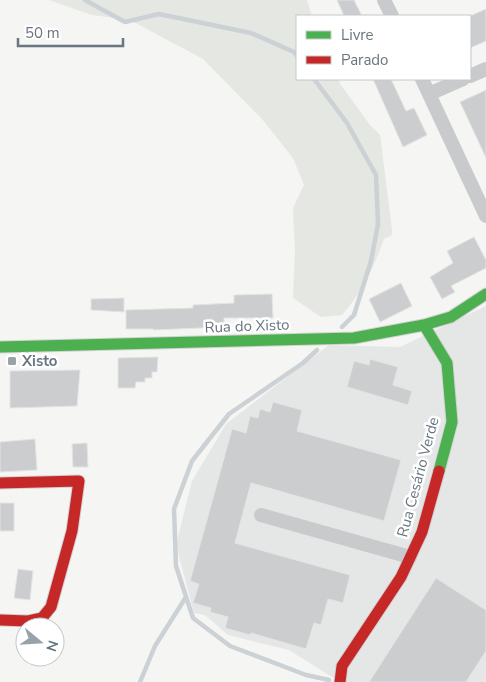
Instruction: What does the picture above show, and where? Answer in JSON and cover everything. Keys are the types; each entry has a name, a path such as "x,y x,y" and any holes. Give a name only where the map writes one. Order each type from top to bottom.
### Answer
{"street":[{"path":"384,0 392,15"},
{"path":"471,76 486,69"},
{"path":"422,80 486,216"},
{"path":"429,94 461,80"},
{"name":"Rua do Xisto","path":"0,347 354,338 424,325 451,317 486,294"},
{"name":"Rua Cesário Verde","path":"340,682 342,666 401,576 422,532 452,422 447,364 424,325"},
{"path":"0,483 79,481 72,531 51,607 42,618 28,621 0,620"},
{"path":"261,515 410,557"}],"shaded area":[{"path":"49,0 307,0 312,15 296,15 296,80 338,80 370,125 380,135 392,230 392,235 384,239 372,269 361,288 342,315 321,317 293,298 295,251 293,208 304,185 293,158 262,119 203,59 130,20 92,15"},
{"path":"486,306 486,682 340,682 289,650 228,635 205,615 194,613 176,545 192,481 226,424 329,345 400,347"}],"building":[{"path":"337,0 354,0 362,15 344,15"},
{"path":"486,9 486,41 471,48 471,16"},
{"path":"373,80 391,80 406,111 414,108 427,135 403,147"},
{"path":"486,90 486,158 460,102"},
{"path":"474,237 486,260 486,268 451,286 455,292 442,299 430,277 453,263 447,251"},
{"path":"401,283 412,306 380,322 369,299"},
{"path":"272,294 273,318 224,318 224,327 153,330 126,329 126,310 193,308 193,305 234,303 234,295"},
{"path":"124,298 124,312 91,310 91,299"},
{"path":"158,357 157,372 152,372 152,378 145,378 145,382 136,382 135,388 118,388 118,358"},
{"path":"370,359 398,367 393,385 412,391 408,405 347,387 354,361 369,365"},
{"path":"80,370 77,406 10,408 10,371"},
{"path":"273,402 302,410 297,431 401,460 384,521 251,483 235,543 350,575 343,603 328,599 321,625 314,623 306,649 251,633 250,635 225,628 228,617 210,612 211,608 193,603 199,584 190,581 232,429 246,433 250,416 258,418 260,409 270,412"},
{"path":"35,439 37,470 0,472 0,442"},
{"path":"87,443 88,467 73,467 72,444"},
{"path":"0,503 14,503 14,531 0,531"},
{"path":"18,569 33,571 30,600 14,598"},
{"path":"436,578 486,610 486,651 466,682 369,682"}],"waterway":[{"path":"85,0 125,22 159,14 251,33 294,52 296,55"},
{"path":"315,80 347,123 376,175 378,224 371,261 354,315 342,327"},
{"path":"317,350 303,363 229,414 192,461 174,509 176,566 193,618 230,646 306,675 329,680"},
{"path":"140,682 155,646 186,597"}],"traffic: fast":[{"path":"0,347 354,338 424,325 451,317 486,294"},
{"path":"424,325 447,363 452,422 439,471"}],"traffic: jam":[{"path":"340,682 342,666 401,577 422,532 439,471"},
{"path":"0,483 79,481 72,531 51,607 42,618 28,621 0,620"}],"place":[{"name":"Xisto","path":"12,361"}]}
